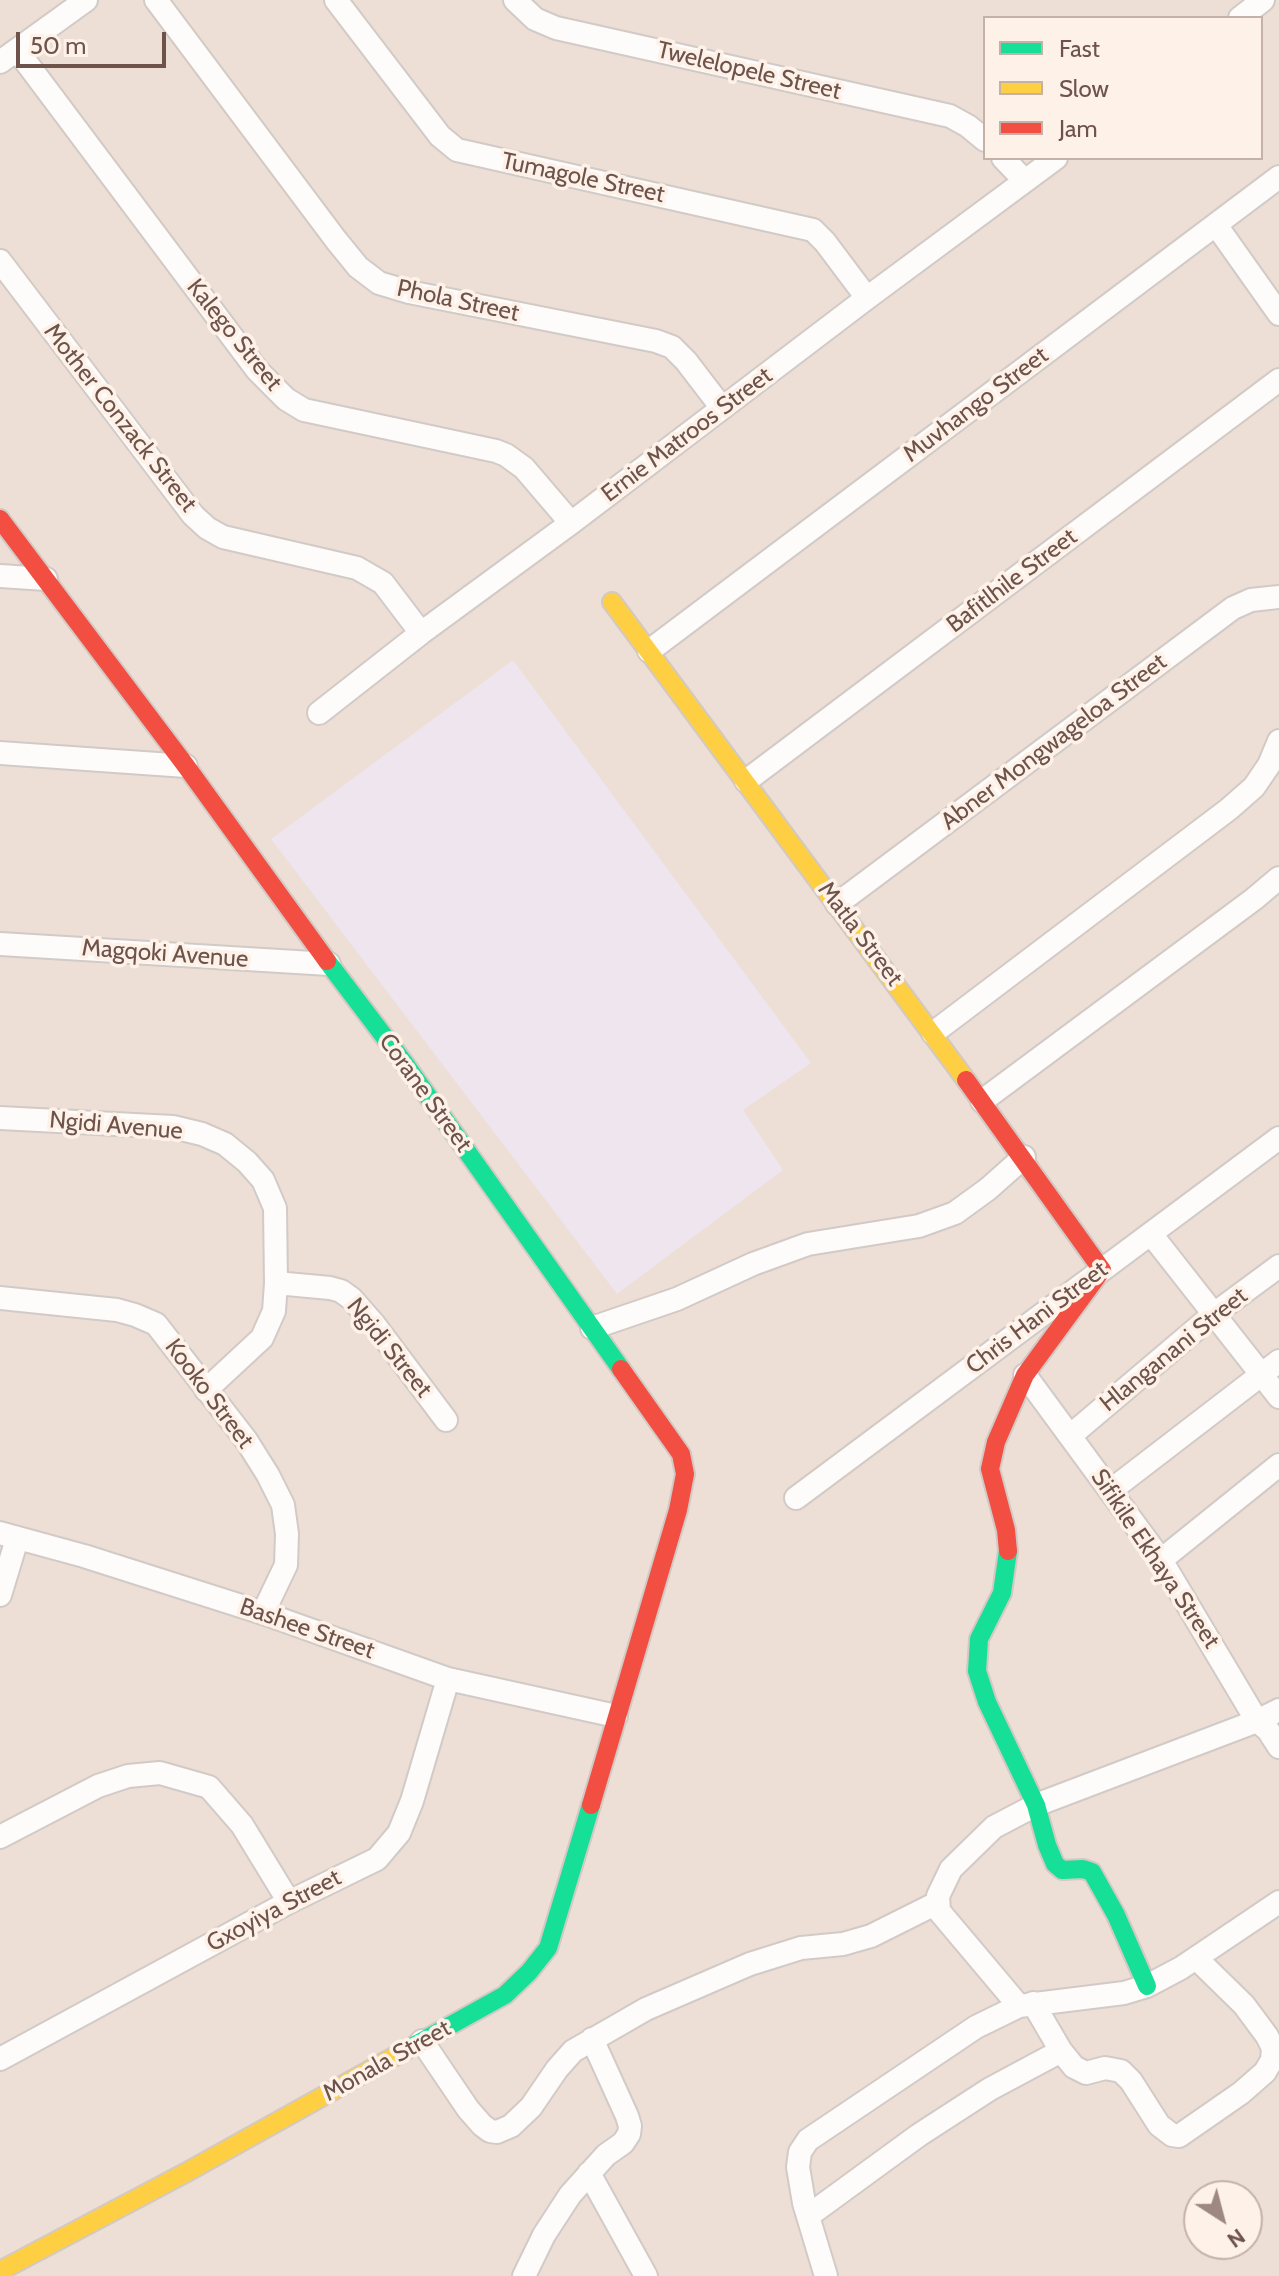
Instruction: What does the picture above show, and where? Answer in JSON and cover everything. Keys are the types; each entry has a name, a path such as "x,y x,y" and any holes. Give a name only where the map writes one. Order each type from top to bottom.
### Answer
{"street":[{"path":"8,56 86,0"},
{"name":"Phola Street","path":"156,0 336,240 358,267 379,283 409,292 656,341 672,347 686,361 722,408"},
{"name":"Tumagole Street","path":"336,0 440,136 457,150 813,230 867,298"},
{"name":"Twelelopele Street","path":"515,0 535,19 556,28 950,116 983,138"},
{"path":"1243,16 1263,0"},
{"name":"Kalego Street","path":"8,56 257,370 286,399 304,410 506,455 524,468 571,523"},
{"path":"1005,160 1025,181"},
{"name":"Ernie Matroos Street","path":"319,713 421,633 1053,160"},
{"name":"Muvhango Street","path":"649,651 1279,177"},
{"path":"1216,225 1279,314"},
{"name":"Mother Conzack Street","path":"0,261 193,515 207,528 223,537 357,568 383,583 421,633"},
{"name":"Bafitlhile Street","path":"746,781 1279,380"},
{"name":"Corane Street","path":"0,519 405,1064 681,1454 685,1474 678,1510 616,1716"},
{"path":"0,576 46,579"},
{"name":"Abner Mongwageloa Street","path":"837,904 1233,608 1251,600 1279,597"},
{"name":"Matla Street","path":"612,602 1024,1157 1102,1270"},
{"path":"933,1033 1229,809 1254,787 1269,765 1279,741"},
{"path":"0,753 186,766"},
{"path":"982,1101 1279,878"},
{"name":"Magqoki Avenue","path":"0,944 329,964"},
{"name":"Ngidi Avenue","path":"0,1118 173,1127 225,1144 263,1180 275,1208 274,1311 262,1338 206,1390"},
{"name":"Chris Hani Street","path":"796,1498 1279,1138"},
{"path":"592,1328 677,1299 753,1264 808,1244 919,1226 955,1213 1024,1157"},
{"path":"1151,1234 1214,1314 1270,1368 1279,1397"},
{"name":"Hlanganani Street","path":"1070,1436 1214,1314 1279,1266"},
{"path":"1102,1270 1025,1375 996,1442 990,1469 1006,1530 1009,1555 1002,1593 979,1639 977,1671 987,1702 1036,1805 1055,1864 1062,1870 1092,1872 1116,1915 1147,1986"},
{"name":"Ngidi Street","path":"276,1283 330,1288 352,1299 446,1420"},
{"name":"Kooko Street","path":"0,1298 117,1310 156,1324 246,1440 283,1505 287,1534 286,1565 263,1613"},
{"path":"1110,1491 1270,1368"},
{"name":"Sifikile Ekhaya Street","path":"1025,1375 1161,1560 1257,1721 1268,1730 1279,1747"},
{"path":"1161,1560 1279,1465"},
{"path":"0,1595 9,1536"},
{"name":"Bashee Street","path":"9,1536 84,1556 263,1613 448,1679 616,1716"},
{"name":"Gxoyiya Street","path":"0,2059 289,1902 377,1859 399,1833 412,1801 448,1679"},
{"path":"1196,1958 1244,2005 1267,2036 1273,2048 1272,2060 1265,2072 1229,2102 1179,2136 1172,2135 1159,2125 1131,2081 1121,2071 1114,2068 1086,2073 1074,2067 1026,2004 939,1911 937,1903 941,1886 951,1869 994,1827 1036,1805 1279,1710"},
{"name":"Monala Street","path":"0,2271 187,2172 505,1995 548,1948 616,1716"},
{"path":"0,1837 98,1786 128,1776 173,1775 209,1787 242,1825 289,1902"},
{"path":"826,2276 808,2216 798,2167 800,2152 808,2140 976,2027 1026,2004 1124,1993 1147,1986 1196,1958 1279,1902"},
{"path":"422,2041 468,2109 482,2125 497,2132 511,2126 531,2107 573,2051 646,2009 750,1964 801,1948 843,1944 871,1936 937,1903"},
{"path":"524,2276 544,2235 570,2195 629,2134 630,2126 592,2039"},
{"path":"808,2216 919,2135 990,2089 1061,2051"},
{"path":"589,2173 646,2276"}],"shaded area":[{"path":"0,0 1279,0 1279,2276 0,2276"},
{"path":"513,660 811,1063 743,1110 783,1170 617,1294 271,839"}],"traffic: fast":[{"path":"327,961 405,1064 621,1369"},
{"path":"1008,1551 1002,1593 979,1639 977,1671 987,1702 1036,1805 1055,1864 1062,1870 1092,1872 1116,1915 1147,1986"},
{"path":"397,2055 505,1995 548,1948 591,1805"}],"traffic: slow":[{"path":"612,602 966,1080"},
{"path":"0,2271 187,2172 397,2055"}],"traffic: jam":[{"path":"0,519 186,766 327,961"},
{"path":"966,1080 1102,1270 1025,1375 996,1442 990,1469 1006,1530 1008,1551"},
{"path":"591,1805 678,1510 685,1474 681,1454 621,1369"}]}
